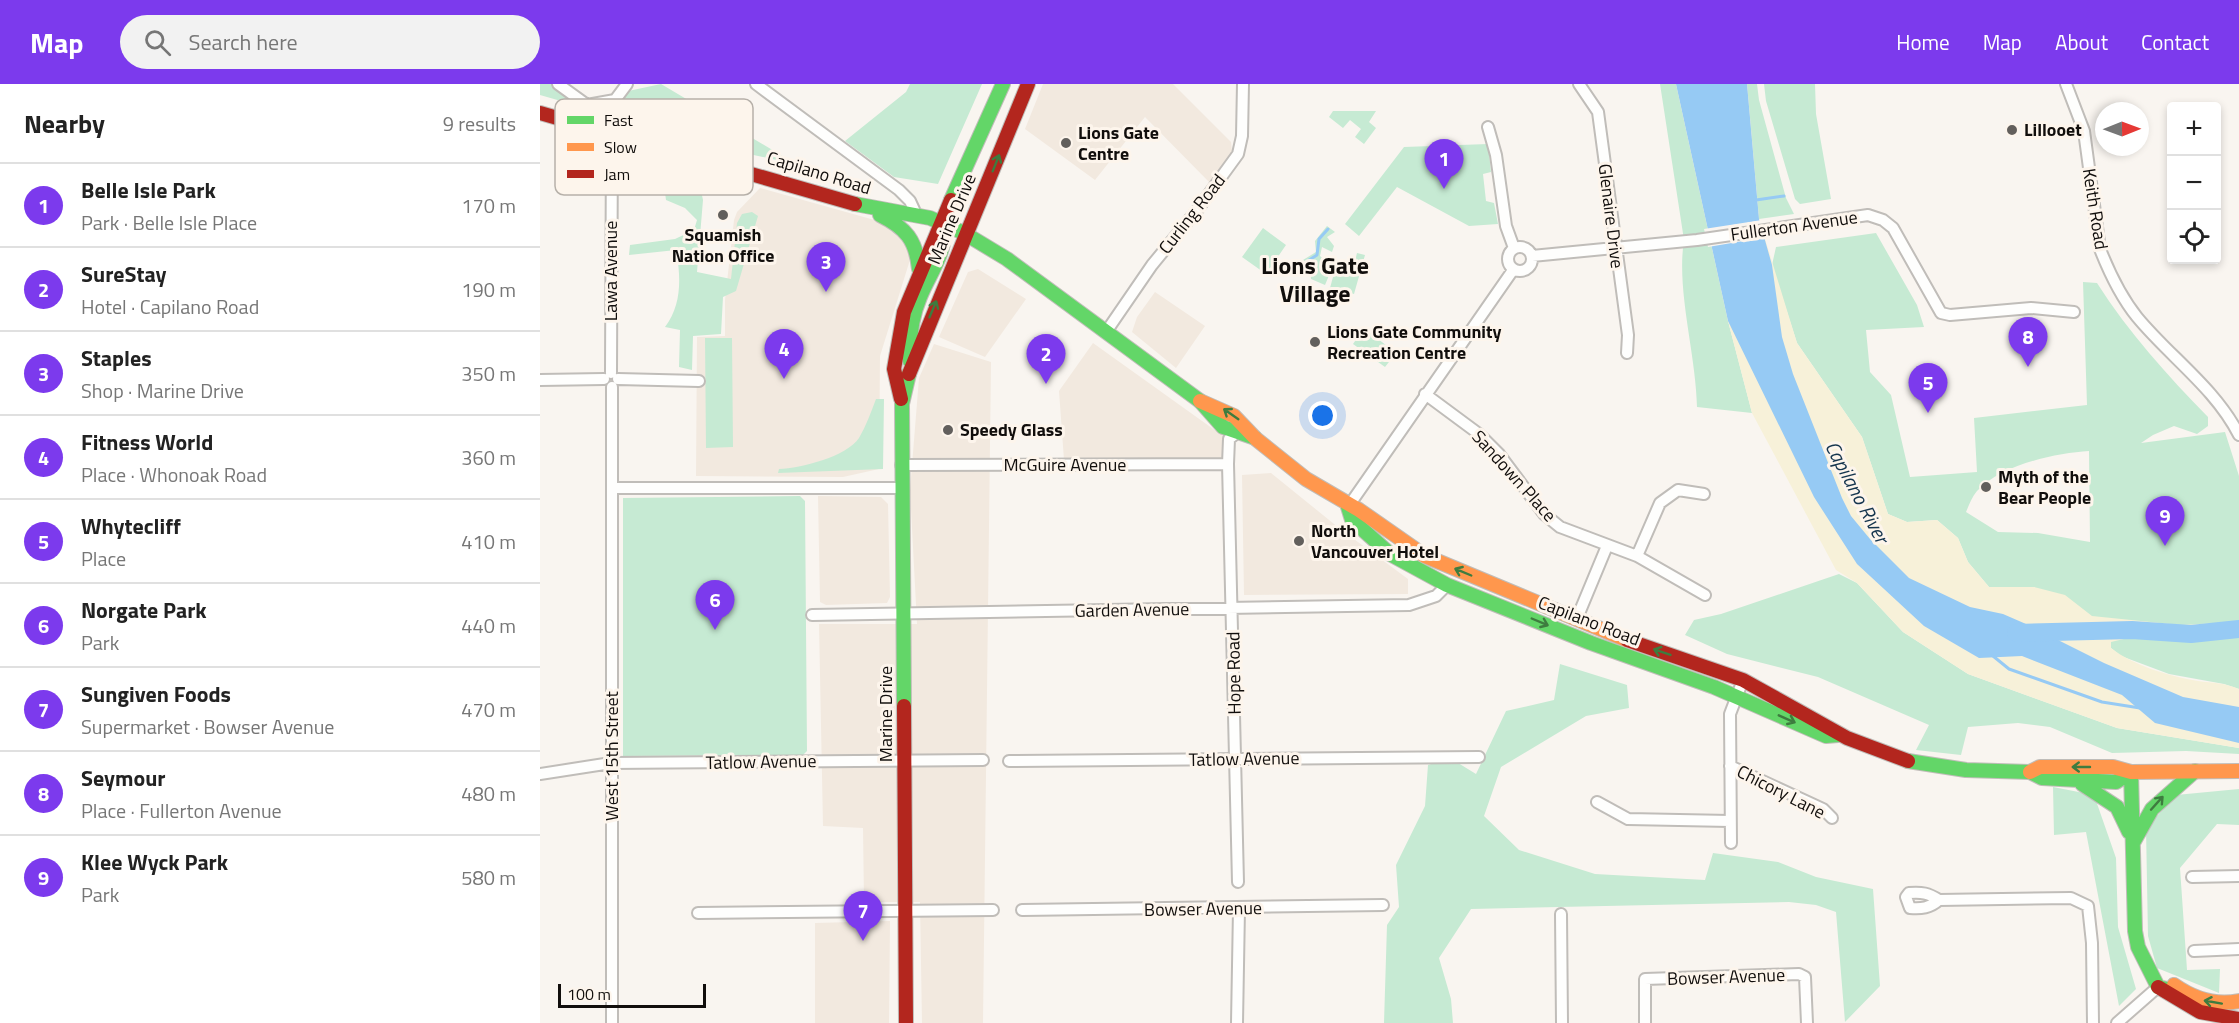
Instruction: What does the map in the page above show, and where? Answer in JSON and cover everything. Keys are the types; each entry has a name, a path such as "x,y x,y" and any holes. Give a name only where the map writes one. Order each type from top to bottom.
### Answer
{"main road":[{"name":"Marine Drive","path":"902,404 894,369 904,312 1003,84"},
{"name":"Marine Drive","path":"906,1023 902,404 911,363 1028,84"},
{"name":"Capilano Road","path":"540,113 555,117"},
{"name":"Capilano Road","path":"753,174 886,212 916,214 942,223 984,243 1200,401 1217,405 1244,424 1255,438 1348,507 1359,510 1425,556 1535,604 1597,630 1743,680 1830,726 1838,735 1899,761 1929,768 2030,772 2042,778 2076,781 2116,782 2131,772"},
{"path":"862,206 898,223 912,236 918,247 919,273"},
{"path":"911,363 910,332 919,298 942,247 945,232 942,223"},
{"name":"Capilano Road","path":"1200,401 1210,418 1234,435"},
{"path":"1234,435 1255,438"},
{"name":"Capilano Road","path":"1348,507 1352,520 1390,554 1447,585 1591,643 1738,697 1826,736 1838,735"},
{"path":"1447,585 1457,583 1521,605 1535,604"},
{"name":"Capilano Road","path":"2030,772 2040,767 2113,767 2131,772 2239,771"},
{"path":"2133,846 2152,808 2161,797 2195,771"},
{"path":"2131,772 2135,932 2138,947 2158,987 2200,1012 2239,1019"},
{"path":"2076,781 2112,799 2124,818 2133,846"},
{"path":"2147,962 2188,995"},
{"path":"2158,987 2179,995 2219,1003 2239,1001"}],"street":[{"path":"558,84 579,99"},
{"path":"616,99 627,84"},
{"path":"756,84 899,190 910,201 916,214"},
{"name":"Curling Road","path":"1106,332 1152,265 1191,218 1238,154 1243,127 1243,84"},
{"name":"Glenaire Drive","path":"1579,84 1598,112 1628,335 1627,353"},
{"name":"Keith Road","path":"2066,84 2084,131 2100,249 2106,266 2137,316 2218,403 2239,435"},
{"path":"1488,127 1496,155 1506,226 1514,248"},
{"name":"Lawa Avenue","path":"612,195 613,488"},
{"name":"Fullerton Avenue","path":"1532,256 1697,240 1868,215 1888,223 1941,313 1950,315 2031,308 2074,312"},
{"path":"1514,248 1525,248 1532,256 1531,264 1526,270 1513,270 1508,265 1507,257 1514,248"},
{"path":"1348,507 1513,270"},
{"path":"540,380 699,381"},
{"name":"Sandown Place","path":"1425,394 1479,434 1499,454 1544,514 1560,527 1637,556 1706,595"},
{"name":"Hope Road","path":"1234,435 1229,439 1228,464 1238,882"},
{"name":"McGuire Avenue","path":"902,465 1228,464"},
{"path":"613,488 902,488"},
{"name":"West 15th Street","path":"612,1023 613,488"},
{"path":"1637,556 1660,503 1678,490 1704,494"},
{"path":"1580,611 1607,546"},
{"name":"Garden Avenue","path":"812,615 1409,605 1436,596 1447,585"},
{"path":"1731,843 1730,714 1743,680"},
{"name":"Tatlow Avenue","path":"1009,761 1479,757"},
{"name":"Tatlow Avenue","path":"540,774 611,763 983,760"},
{"name":"Chicory Lane","path":"1730,766 1824,809 1832,818"},
{"path":"1597,802 1628,819 1731,821"},
{"path":"2192,877 2239,876"},
{"path":"1939,900 2071,898 2088,906 2092,943 2093,1023"},
{"name":"Bowser Avenue","path":"1022,910 1239,909 1383,905"},
{"path":"1237,1023 1239,909"},
{"path":"698,913 993,910"},
{"path":"1561,914 1562,1023"},
{"path":"2194,951 2239,950"},
{"name":"Bowser Avenue","path":"1645,1023 1645,979 1799,974 1805,977 1807,1023"},
{"path":"2117,1023 2158,987"}],"shaded area":[{"path":"1043,84 1173,84 1231,142 1232,152 1210,183 1145,117 1095,180 1025,129"},
{"path":"760,188 878,221 911,246 909,263 880,356 879,469 843,477 696,476 697,337 725,336 725,300 734,220 737,212"},
{"path":"978,269 1026,299 985,357 939,337 968,272"},
{"path":"1155,292 1205,326 1176,368 1132,332 1137,317"},
{"path":"1093,343 1223,436 1222,459 1064,460 1059,391"},
{"path":"934,344 991,362 983,1023 922,1023 920,902 864,902 863,828 823,826 819,624 917,624 910,490 919,378"},
{"name":"North Vancouver Hotel","path":"1271,473 1339,528 1408,579 1408,594 1244,595 1242,475"},
{"path":"818,496 881,497 888,504 890,597 887,603 826,605 820,602"},
{"path":"890,921 889,1023 815,1023 815,923"}],"green space":[{"path":"540,84 555,84 591,99 555,99 540,95"},
{"path":"661,84 686,99 591,99"},
{"path":"910,84 982,84 938,184 894,177 845,141 906,92"},
{"path":"1660,84 1676,84 1728,321 1752,413 1697,407 1684,301 1682,259 1684,240"},
{"path":"1747,84 1757,84 1759,100 1786,198 1794,214 1759,219"},
{"path":"1764,84 1815,84 1816,114 1831,199 1800,204 1795,199 1766,101"},
{"path":"1333,111 1376,111 1369,122 1376,128 1364,144 1355,137 1361,129 1350,120 1343,128 1329,117"},
{"path":"753,139 796,164 753,155"},
{"path":"1488,144 1491,172 1483,174 1486,201 1494,203 1498,224 1469,226 1397,187 1359,236 1345,224 1404,147"},
{"path":"665,195 702,195 697,272 731,279 737,223 742,214 752,212 758,216 736,291 723,297 721,334 693,336 692,370 679,367 680,330 665,327 675,309 679,290 676,250 629,255 630,245 675,239 694,230 697,220 685,208 666,200"},
{"path":"1327,226 1335,232 1327,237 1334,246 1332,252 1322,247 1320,256 1336,270 1330,273 1325,285 1311,279 1310,266 1303,260 1316,252 1315,241"},
{"path":"1263,228 1286,245 1266,274 1242,257"},
{"path":"1876,233 1917,305 1924,327 1866,330 1870,372 1891,395 1910,477 1977,472 1974,418 2087,405 2083,282 2097,283 2149,353 2208,417 2208,426 2197,434 2174,426 2141,443 2225,432 2239,476 2239,689 2169,674 2121,656 2034,587 1989,587 1968,562 1958,538 1937,520 1907,522 1888,514 1862,437 1797,343 1772,265 1776,247","holes":["2089,451 2090,542 2038,533 1998,532 1966,512 1977,491 1987,482 2014,467 2061,454"]},
{"path":"1357,253 1365,255 1354,294 1330,288 1333,277 1353,270"},
{"path":"1364,328 1396,353 1385,367 1353,344"},
{"path":"705,338 732,338 733,447 706,448"},
{"path":"876,399 884,399 883,469 778,473 779,469 834,456 853,445 862,433"},
{"path":"800,496 805,501 807,751 803,755 623,756 623,498"},
{"path":"1839,574 1857,583 1903,632 1968,674 2117,728 2239,748 2239,754 2186,751 2112,753 2050,727 2018,723 1968,727 1961,755 1916,750 1929,725 1818,677 1727,654 1685,635 1694,620 1721,614"},
{"path":"1560,664 1627,685 1629,708 1586,716 1501,767 1484,816 1519,850 1595,874 1705,880 1713,853 1778,862 1816,877 1873,889 1880,986 1845,1022 1836,912 1816,905 1789,902 1471,909 1439,958 1451,999 1453,1023 1384,1023 1387,925 1399,907 1396,865 1425,806 1428,765 1450,758 1476,774 1506,711 1554,700"},
{"path":"2053,787 2094,795 2116,858 2118,927 2136,989 2119,1006 2086,832 2054,835"},
{"path":"2239,789 2239,825 2217,824 2180,868 2187,970 2220,969 2219,993 2157,968 2148,936 2146,828 2176,795"}],"sand":[{"path":"1676,84 1747,84 1759,219 1797,343 1862,437 1888,514 1907,522 1937,520 1958,538 1968,562 1989,587 2034,587 2065,595 2092,616 2180,625 2239,622 2239,634 2128,638 2111,642 2111,648 2130,660 2164,673 2239,689 2239,748 2117,728 1968,674 1903,632 1857,583 1836,570 1752,413 1728,321"}],"water":[{"path":"1676,84 1747,84 1759,219 1772,265 1782,337 1793,374 1842,498 1851,516 1870,539 1909,578 1970,607 2003,614 2104,663 2183,697 2239,707 2239,743 2155,723 2122,695 2022,656 1979,658 1924,626 1857,564 1814,497 1728,321"}],"pier":[{"path":"1762,220 1767,237 1708,247 1704,229"}],"waterway":[{"path":"1756,200 1784,196"},
{"path":"1306,262 1317,255 1319,239 1328,229"},
{"path":"2016,633 2132,630 2191,634 2239,629"},
{"path":"1993,656 2009,669 2102,702 2140,708"}],"traffic: fast":[{"path":"951,200 1003,84"},
{"path":"855,204 930,218 964,233 1007,259 1200,401 1223,427 1255,438"},
{"path":"880,215 897,225 908,236 915,250 919,269"},
{"path":"910,361 910,337 914,313 940,255 944,228"},
{"path":"904,706 902,404 909,374"},
{"path":"1348,507 1352,520 1390,554 1447,585 1591,643 1714,687 1826,736 1838,735"},
{"path":"1908,761 1966,770 2030,772 2042,778 2116,782 2131,772"},
{"path":"2134,841 2152,809 2195,771"},
{"path":"2131,772 2135,931 2138,947 2158,987 2167,989"},
{"path":"2082,784 2117,807 2129,832"}],"traffic: slow":[{"path":"1200,401 1234,416 1256,439 1306,479 1359,510 1425,556 1627,640"},
{"path":"2030,772 2040,767 2113,767 2131,772 2239,771"},
{"path":"2174,985 2189,994 2213,1002 2239,1001"}],"traffic: jam":[{"path":"909,374 1028,84"},
{"path":"540,113 555,117"},
{"path":"753,175 855,204"},
{"path":"901,399 894,369 904,312 951,200"},
{"path":"1627,640 1743,680 1847,738 1908,761"},
{"path":"904,706 906,1023"},
{"path":"2158,987 2200,1012 2239,1019"}],"place":[{"name":"Lillooet","path":"2012,130"},
{"name":"Lions Gate Centre","path":"1066,143"},
{"name":"Belle Isle Park","path":"1444,189"},
{"name":"Squamish Nation Office","path":"723,215"},
{"name":"Staples","path":"826,292"},
{"name":"Lions Gate Community Recreation Centre","path":"1315,342"},
{"name":"Seymour","path":"2028,367"},
{"name":"Fitness World","path":"784,379"},
{"name":"SureStay","path":"1046,384"},
{"name":"Whytecliff","path":"1928,413"},
{"name":"Speedy Glass","path":"948,430"},
{"name":"Myth of the Bear People","path":"1986,487"},
{"name":"North Vancouver Hotel","path":"1299,541"},
{"name":"Klee Wyck Park","path":"2165,546"},
{"name":"Norgate Park","path":"715,630"},
{"name":"Sungiven Foods","path":"863,941"}],"district":[{"name":"Lions Gate Village","path":"1315,280"}],"water label":[{"name":"Capilano River","path":"1857,492"}]}
